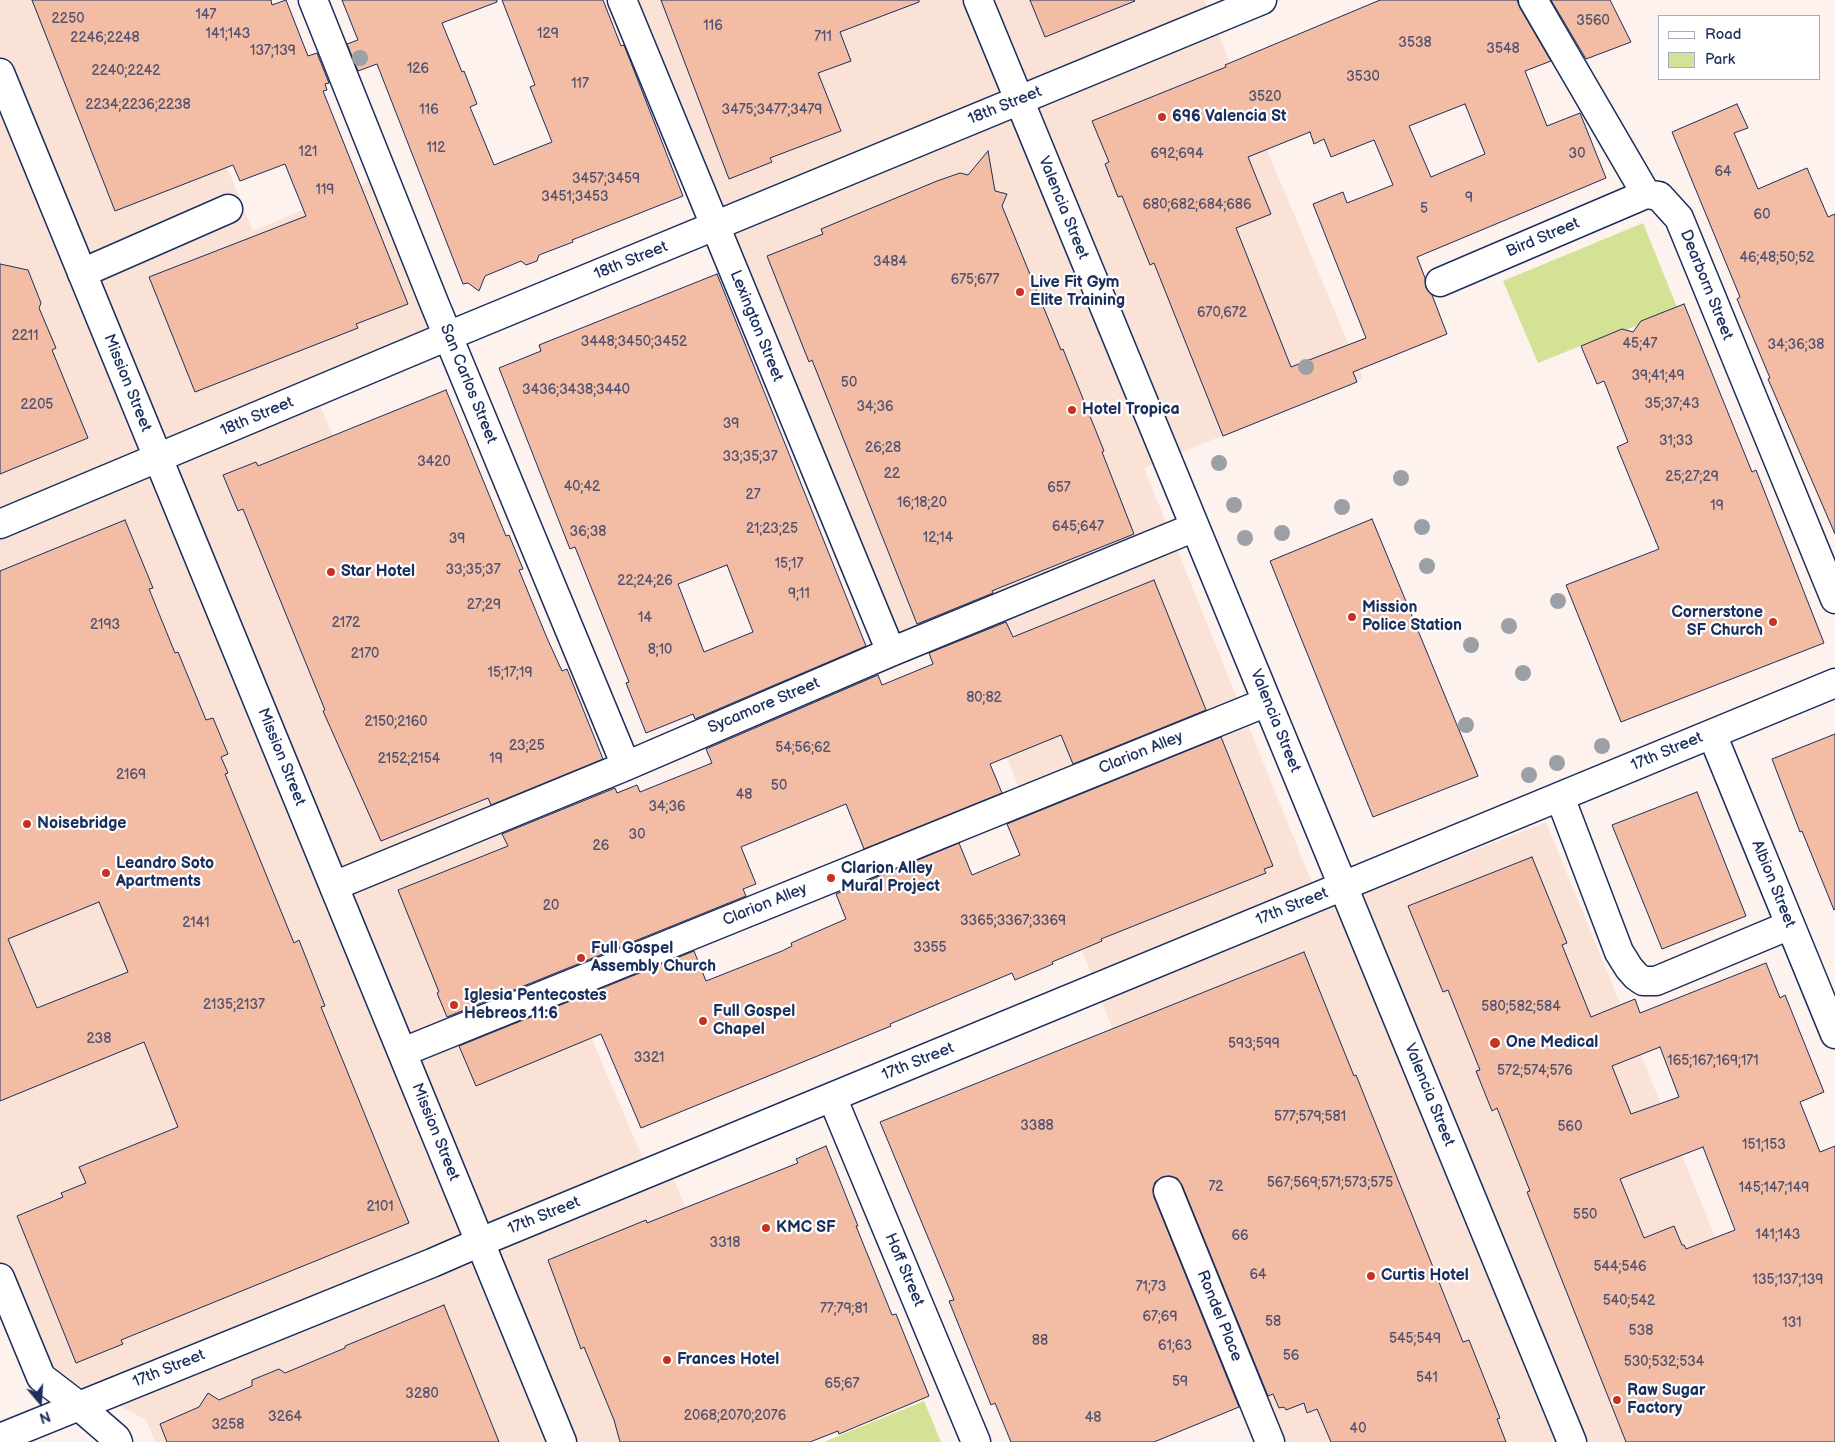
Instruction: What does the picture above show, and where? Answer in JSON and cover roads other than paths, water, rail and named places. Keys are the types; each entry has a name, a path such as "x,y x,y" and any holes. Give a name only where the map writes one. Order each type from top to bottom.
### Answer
{"street":[{"name":"San Carlos Street","path":"313,0 448,336 626,766"},
{"name":"Lexington Street","path":"622,0 891,652"},
{"name":"Valencia Street","path":"978,0 1572,1442"},
{"name":"18th Street","path":"0,524 448,336 1262,0"},
{"path":"1533,0 1646,194"},
{"name":"Mission Street","path":"0,74 403,1052 478,1243 562,1442"},
{"name":"Bird Street","path":"1440,282 1646,194"},
{"name":"Dearborn Street","path":"1646,194 1659,196 1679,218 1835,599"},
{"path":"82,273 228,209"},
{"name":"Sycamore Street","path":"334,886 626,766 891,652 1195,527"},
{"name":"17th Street","path":"0,1438 432,1264 478,1243 1835,683"},
{"name":"Clarion Alley","path":"403,1052 1268,702"},
{"name":"Albion Street","path":"1712,734 1835,1034"},
{"path":"1560,797 1619,952 1629,968 1636,976 1643,980 1656,981 1790,925"},
{"name":"Hoff Street","path":"832,1097 976,1442"},
{"name":"Rondel Place","path":"1168,1191 1270,1442"},
{"path":"0,1278 41,1377 79,1406 116,1438 118,1442"}],"place":[{"name":"696 Valencia St","path":"1162,117"},
{"name":"Live Fit Gym Elite Training","path":"1020,292"},
{"name":"Hotel Tropica","path":"1072,410"},
{"name":"Star Hotel","path":"331,572"},
{"name":"Mission Police Station","path":"1352,617"},
{"name":"Cornerstone SF Church","path":"1773,622"},
{"name":"Noisebridge","path":"27,824"},
{"name":"Leandro Soto Apartments","path":"106,873"},
{"name":"Clarion Alley Mural Project","path":"831,878"},
{"name":"Full Gospel Assembly Church","path":"581,958"},
{"name":"Iglesia Pentecostes Hebreos 11:6","path":"454,1005"},
{"name":"Full Gospel Chapel","path":"703,1021"},
{"name":"One Medical","path":"1495,1043"},
{"name":"KMC SF","path":"766,1228"},
{"name":"Curtis Hotel","path":"1371,1276"},
{"name":"Frances Hotel","path":"667,1360"},
{"name":"Raw Sugar Factory","path":"1617,1400"}]}
